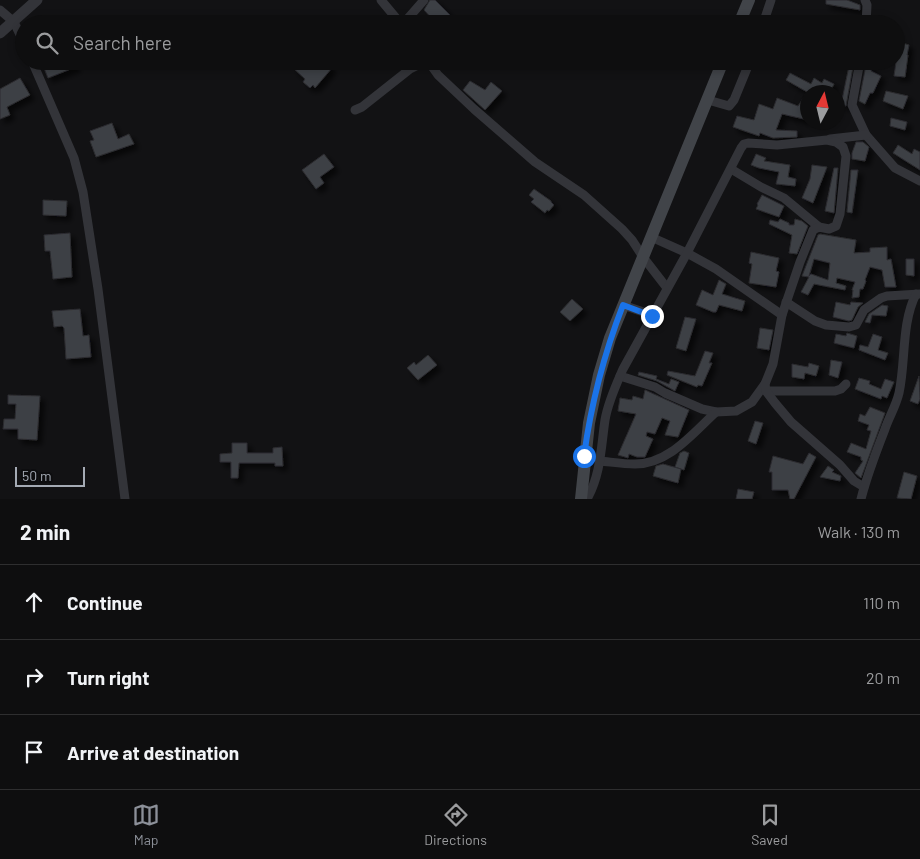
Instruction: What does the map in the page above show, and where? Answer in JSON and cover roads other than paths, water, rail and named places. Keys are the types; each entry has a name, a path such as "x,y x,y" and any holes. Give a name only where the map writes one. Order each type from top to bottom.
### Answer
{"main road":[{"path":"743,15 749,0"},
{"path":"581,499 584,456 594,399 610,338 720,70"}],"street":[{"path":"21,15 37,0"},
{"path":"381,0 394,15"},
{"path":"410,15 424,0"},
{"path":"766,15 771,0"},
{"path":"864,0 867,5 866,15"},
{"path":"0,10 14,22 0,33"},
{"path":"36,70 74,158 83,192 98,289 125,499"},
{"path":"355,110 362,107 409,70"},
{"path":"434,70 474,109 535,162 584,195 613,220 632,240 642,257 667,288"},
{"path":"708,100 729,106 734,100 746,70"},
{"path":"858,70 852,105 866,135 896,168 920,182"},
{"path":"588,499 594,488 606,418 613,390 744,144 777,145 866,135"},
{"path":"731,169 760,187 784,198 819,227 830,229 836,226 840,214 846,156 843,147 836,142 828,140"},
{"path":"620,376 655,386 665,393 702,409 716,412 736,411 752,402 766,388 786,302 813,230 819,227"},
{"path":"651,237 687,253 716,269 782,315"},
{"path":"786,302 816,321 849,327 856,325 864,310 880,298 918,294"},
{"path":"861,499 899,393 908,321 912,303 918,294"},
{"path":"623,305 652,316"},
{"path":"766,388 835,391 841,389 846,384"},
{"path":"766,388 774,404 791,422 840,465 854,481 864,487"},
{"path":"600,461 637,464 654,461 671,453 716,412"}]}
